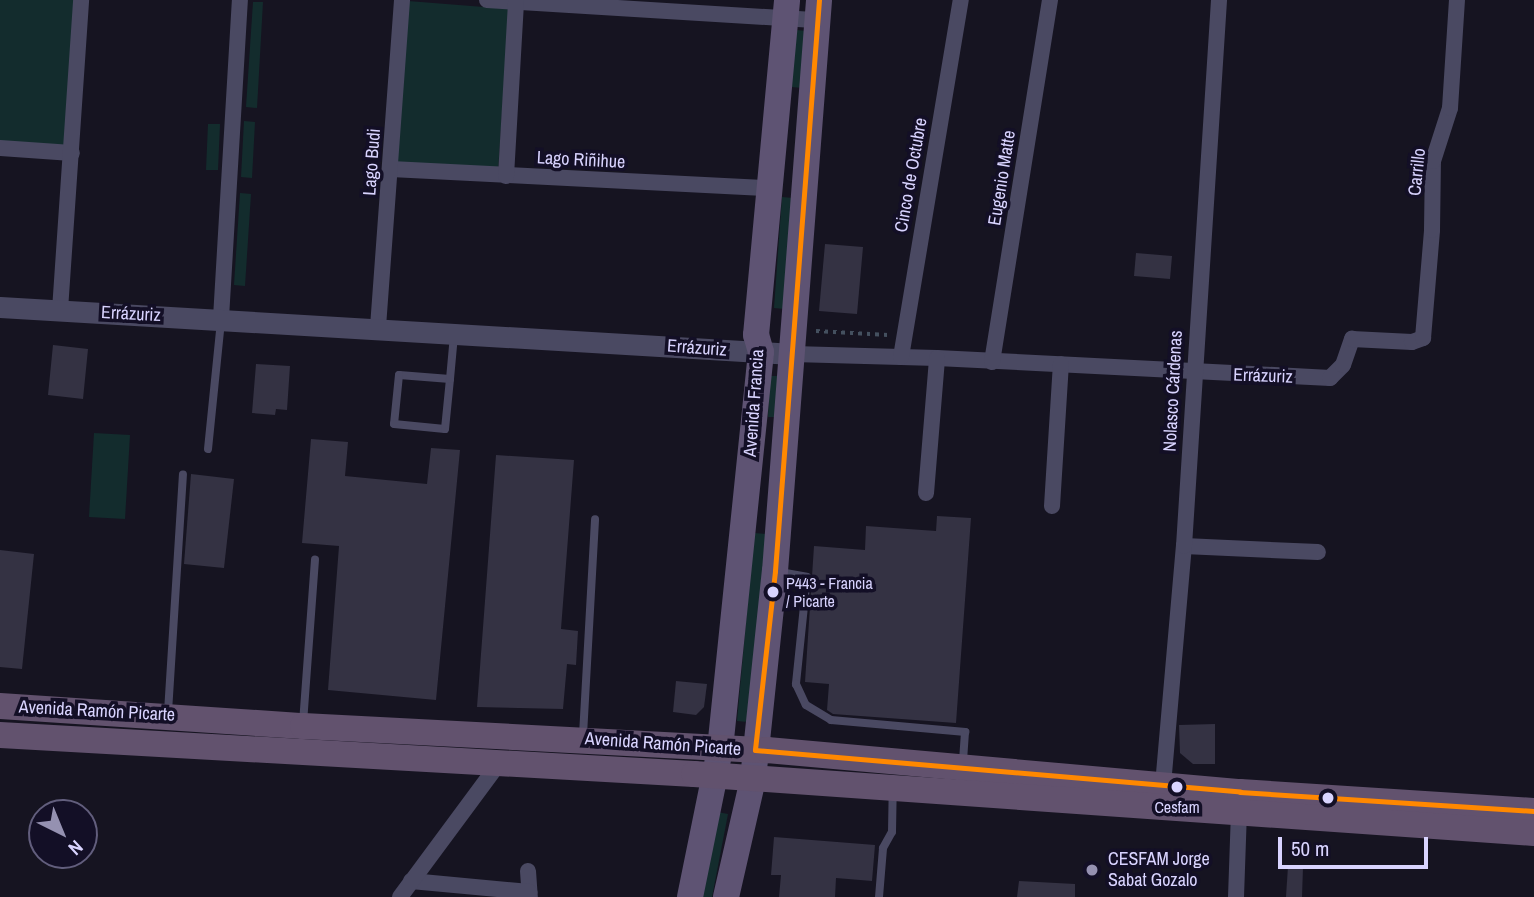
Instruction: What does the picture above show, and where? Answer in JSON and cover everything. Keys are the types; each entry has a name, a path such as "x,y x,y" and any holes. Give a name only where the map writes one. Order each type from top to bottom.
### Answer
{"highway":[{"name":"Avenida Ramón Picarte","path":"0,706 303,726 583,738 717,763 753,779 893,790 1239,812 1322,808 1534,811"},
{"name":"Avenida Ramón Picarte","path":"0,735 499,763 717,763 755,750 1163,785 1322,808 1534,832"}],"main road":[{"name":"Avenida Francia","path":"690,897 717,763 745,509 761,352 756,335 787,9"},
{"name":"Avenida Francia","path":"726,897 753,779 775,571 793,354 801,201 818,10"},
{"path":"779,115 791,134 801,201"},
{"path":"745,509 754,523 777,531"}],"street":[{"path":"60,310 81,0"},
{"path":"221,318 240,0"},
{"name":"Lago Budi","path":"378,327 401,0"},
{"path":"487,0 516,3 818,10"},
{"name":"Cinco de Octubre","path":"901,357 961,0"},
{"name":"Eugenio Matte","path":"992,362 1050,0"},
{"name":"Nolasco Cárdenas","path":"1163,785 1184,546 1219,0"},
{"name":"Carrillo","path":"1412,342 1423,338 1432,230 1433,161 1450,108 1457,0"},
{"path":"506,176 516,3"},
{"path":"0,148 72,153"},
{"name":"Lago Riñihue","path":"391,169 769,188"},
{"name":"Errázuriz","path":"0,307 378,327 793,354 937,358 1330,378 1343,365 1352,338 1412,342"},
{"path":"926,493 937,358"},
{"path":"1052,506 1061,364"},
{"path":"1184,546 1318,552"},
{"path":"400,897 499,763"},
{"path":"1236,897 1239,812"},
{"path":"411,881 529,894 528,871"}],"lane":[{"path":"208,449 221,318"},
{"path":"450,379 399,375 394,424 445,429 450,379 454,332"},
{"path":"168,715 183,474"},
{"path":"583,738 596,519"},
{"path":"303,726 316,559"},
{"path":"775,571 807,577 796,684 806,705 831,720 965,732 963,767"},
{"path":"879,897 883,848 892,832 893,790"}],"green space":[{"path":"0,0 77,0 67,145 0,142"},
{"path":"408,1 509,9 498,172 397,163"},
{"path":"253,2 263,2 257,108 246,107"},
{"path":"796,30 807,31 803,88 791,87"},
{"path":"244,121 255,122 252,178 241,177"},
{"path":"208,124 220,124 218,170 206,170"},
{"path":"240,193 251,194 245,286 234,285"},
{"path":"782,197 793,198 785,309 774,308"},
{"path":"770,376 780,376 778,417 768,417"},
{"path":"94,433 130,435 125,519 89,517"},
{"path":"754,533 766,534 748,722 737,721"},
{"path":"717,812 728,814 712,897 701,897"}],"building":[{"path":"825,244 863,247 857,314 819,311"},
{"path":"1136,253 1172,256 1170,279 1134,276"},
{"path":"53,345 88,349 83,399 48,395"},
{"path":"256,364 290,366 287,410 276,409 275,415 252,413"},
{"path":"311,439 348,442 345,476 427,484 431,448 460,450 436,700 328,690 339,546 302,543"},
{"path":"496,455 574,460 561,629 578,631 576,665 567,664 563,709 477,707"},
{"path":"191,474 234,479 224,568 184,564"},
{"path":"937,516 971,518 956,723 833,714 827,710 829,684 805,682 814,546 865,550 866,526 936,531"},
{"path":"0,550 34,554 22,669 0,667"},
{"path":"676,681 707,684 704,707 696,715 673,712"},
{"path":"1215,724 1215,764 1193,764 1180,753 1179,725"},
{"path":"774,837 875,845 872,881 836,878 835,897 779,897 781,875 771,875"},
{"path":"1288,866 1303,867 1302,897 1286,897"},
{"path":"1019,881 1075,884 1075,897 1017,897"}],"transit line":[{"path":"819,0 775,571 755,750 1240,792 1534,811"}],"place":[{"name":"P443 - Francia / Picarte","path":"773,592"},
{"name":"Cesfam","path":"1177,787"},
{"name":"CESFAM Jorge Sabat Gozalo","path":"1092,870"}]}
